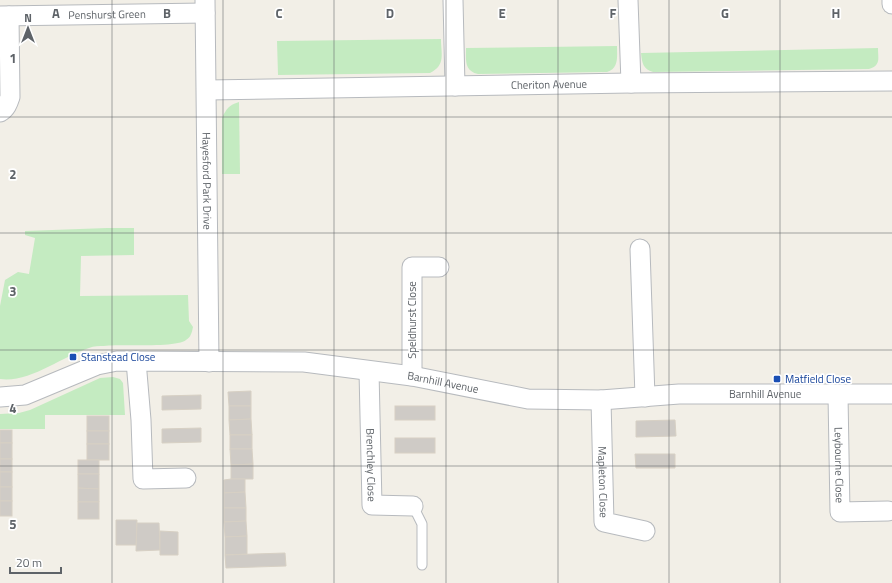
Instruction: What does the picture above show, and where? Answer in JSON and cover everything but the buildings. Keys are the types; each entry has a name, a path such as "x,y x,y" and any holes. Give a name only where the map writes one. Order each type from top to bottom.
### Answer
{"street":[{"path":"453,0 455,86"},
{"path":"628,0 631,83"},
{"name":"Penshurst Green","path":"0,112 8,105 10,97 4,16 205,6"},
{"name":"Hayesford Park Drive","path":"205,6 209,362"},
{"name":"Cheriton Avenue","path":"207,90 631,83 892,81"},
{"path":"640,249 645,397"},
{"name":"Speldhurst Close","path":"412,376 412,267 439,267"},
{"name":"Barnhill Avenue","path":"0,397 25,395 97,365 117,361 304,362 412,376 528,398 601,400 678,394 892,394"},
{"path":"136,361 141,420 143,479 186,478"},
{"name":"Brenchley Close","path":"369,371 372,505 413,506"},
{"name":"Leybourne Close","path":"838,395 840,512 888,511"},
{"name":"Mapleton Close","path":"601,400 604,522 645,531"}],"lane":[{"name":"Brenchley Close","path":"413,506 422,524 422,565"}],"green space":[{"path":"441,39 441,63 430,73 278,75 277,41"},
{"path":"617,46 617,58 614,68 607,72 478,74 473,73 468,68 466,61 466,48"},
{"path":"878,48 878,61 875,66 869,69 653,72 645,67 641,53"},
{"path":"239,102 240,174 222,174 222,118 228,108"},
{"path":"134,228 134,255 81,256 80,296 188,295 189,321 193,327 192,333 188,339 172,344 112,345 93,347 78,352 23,377 0,379 0,306 5,280 18,272 29,274 35,238 25,235 25,231"},
{"path":"113,377 120,379 123,383 125,415 45,415 45,429 0,429 0,414 19,413 30,410 100,378"}],"place":[{"name":"Stanstead Close","path":"73,357"},
{"name":"Matfield Close","path":"777,379"}]}
